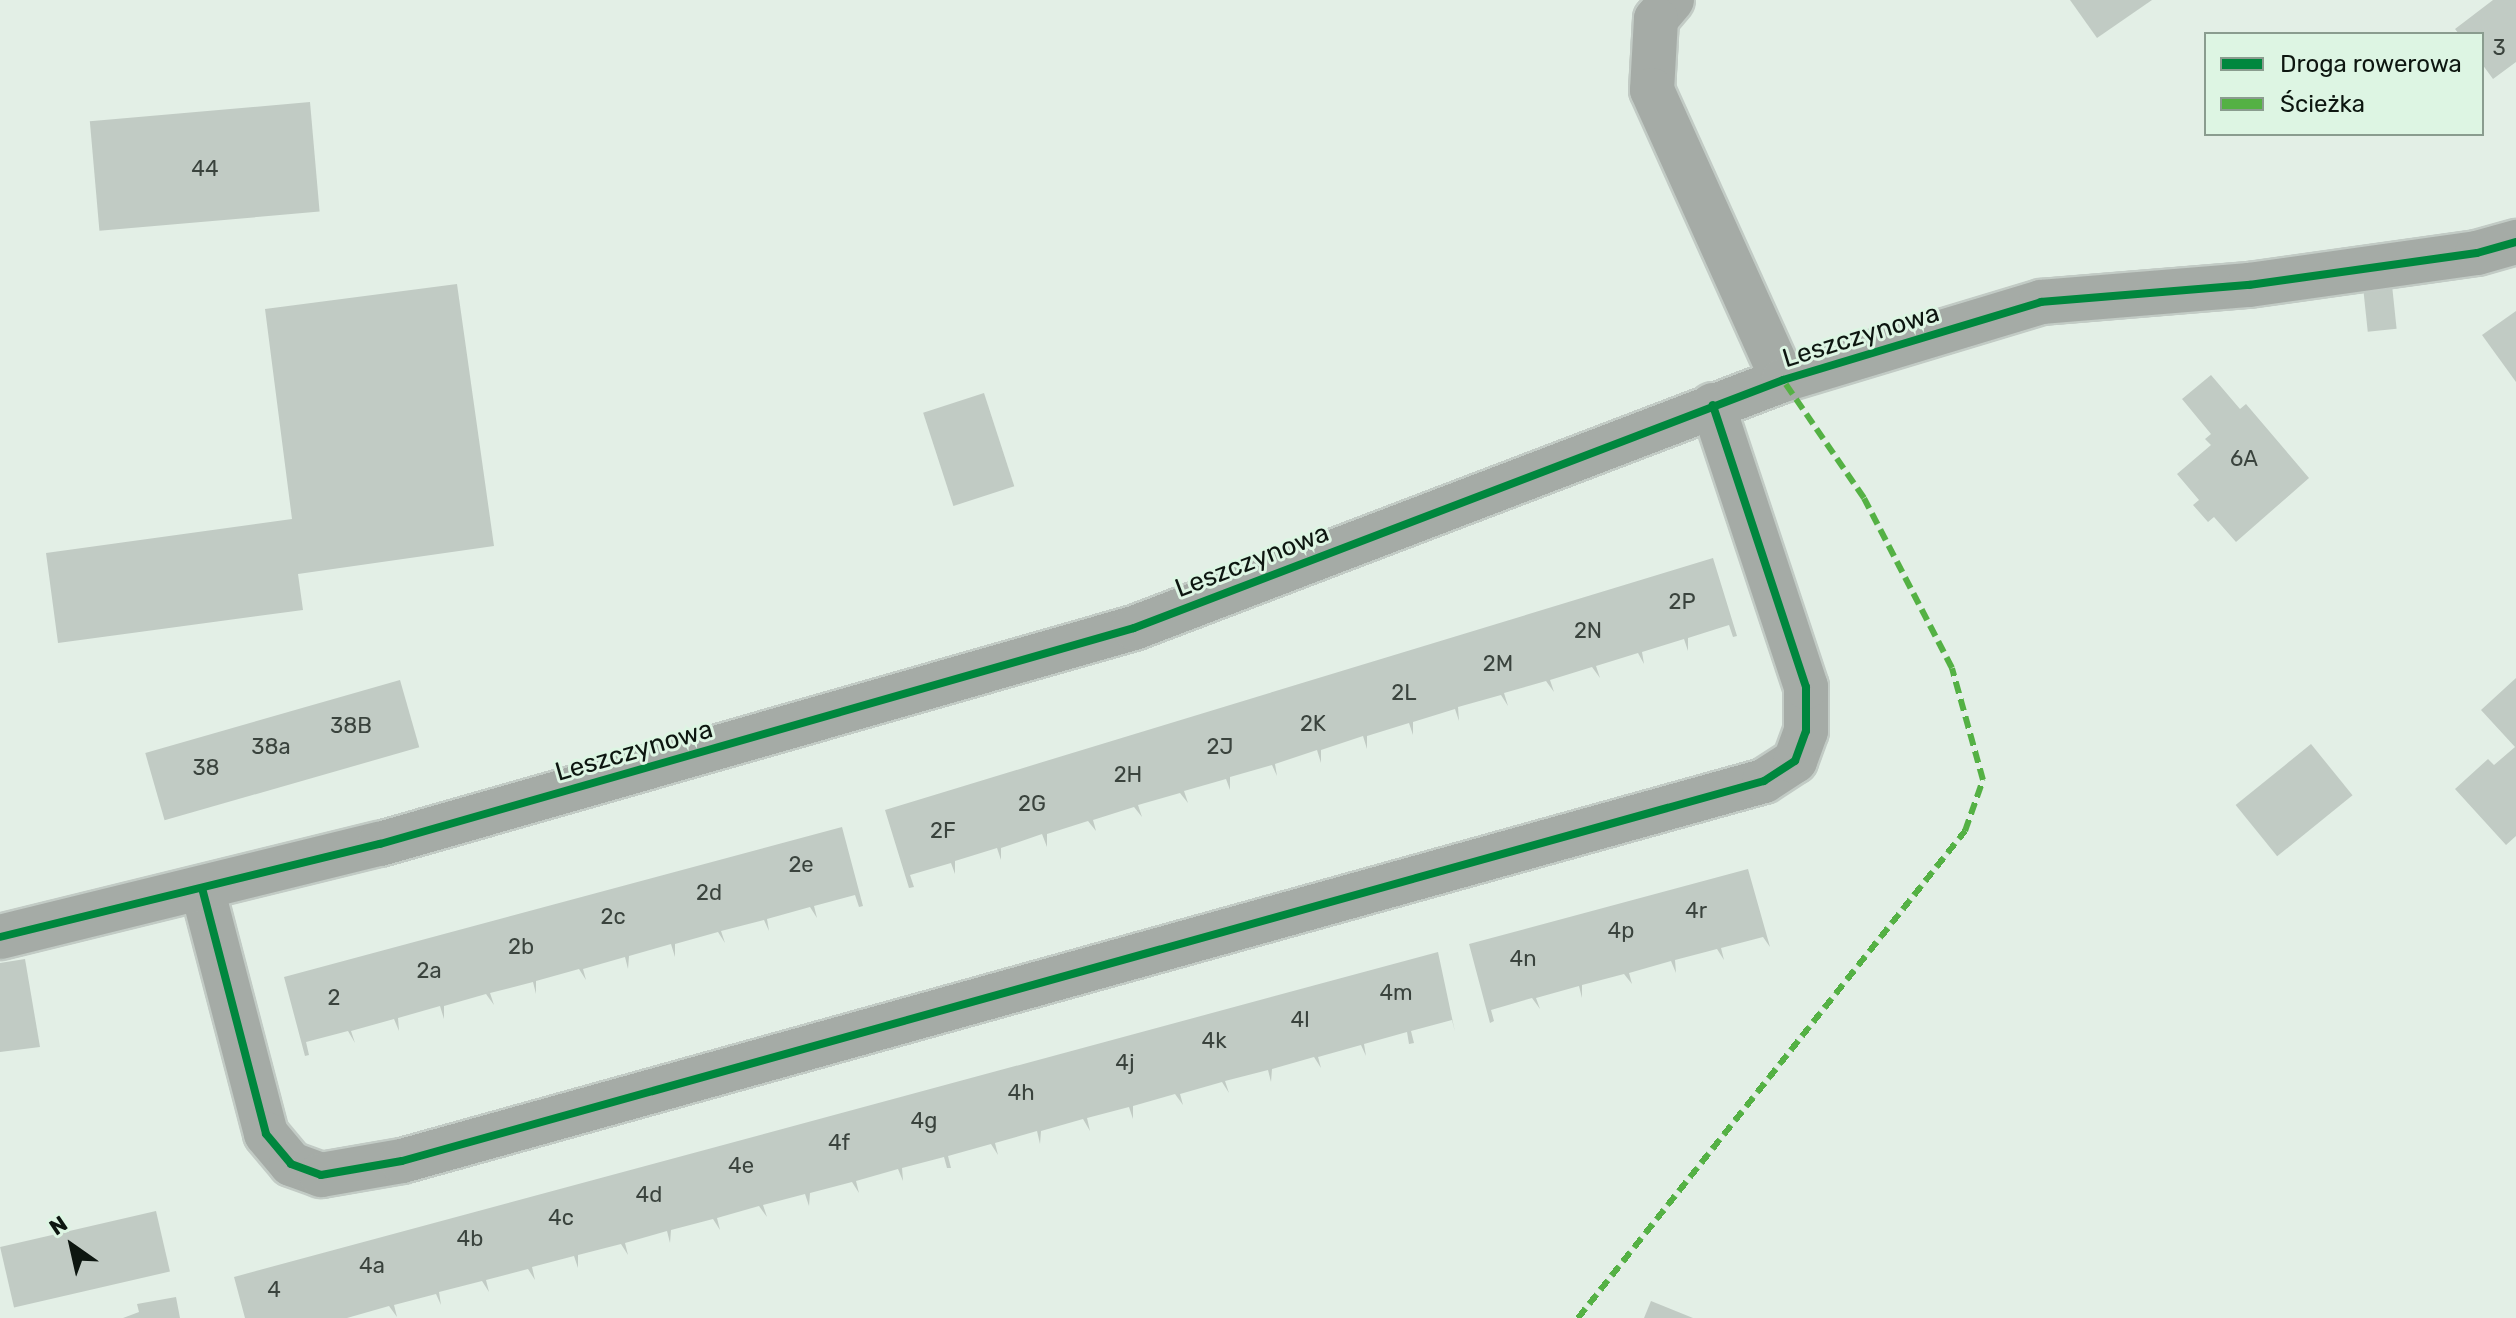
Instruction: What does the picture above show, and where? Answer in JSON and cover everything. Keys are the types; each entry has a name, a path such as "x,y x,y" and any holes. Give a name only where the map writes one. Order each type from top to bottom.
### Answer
{"street":[{"name":"Leszczynowa","path":"1672,0 1656,19 1652,90 1783,380"},
{"name":"Leszczynowa","path":"0,937 395,840 1134,628 1713,405 1783,380 2041,302 2249,285 2477,253 2516,242"},
{"path":"202,888 266,1134 291,1164 321,1175 417,1157 1764,781 1795,761 1806,731 1806,687 1713,405"}],"building":[{"path":"2070,0 2152,0 2097,38"},
{"path":"2493,0 2516,0 2516,62 2493,79 2484,67 2484,32 2457,32 2455,29"},
{"path":"310,102 320,212 99,231 90,121"},
{"path":"457,284 494,546 298,574 303,610 58,643 46,553 292,519 265,309"},
{"path":"2392,285 2397,329 2368,332 2363,288"},
{"path":"2516,311 2516,382 2482,335"},
{"path":"2211,375 2240,409 2246,404 2309,478 2236,542 2214,517 2208,522 2193,505 2199,500 2177,474 2211,445 2205,439 2211,434 2182,399"},
{"path":"984,393 1014,486 953,506 923,413"},
{"path":"1713,558 1737,636 1733,637 1729,625 1688,638 1688,651 1684,639 1642,652 1644,664 1638,653 1596,666 1600,678 1592,667 1550,680 1554,692 1546,681 1504,693 1508,706 1501,695 1458,707 1459,721 1455,709 1413,722 1413,735 1409,723 1367,736 1367,749 1363,736 1321,750 1321,763 1317,750 1275,764 1277,776 1272,765 1230,777 1230,790 1226,779 1184,791 1188,803 1180,793 1138,805 1142,817 1134,807 1093,820 1096,831 1088,821 1047,834 1047,847 1042,834 1001,848 1001,860 997,848 955,861 955,874 951,863 910,875 914,887 909,888 885,810"},
{"path":"2516,678 2516,836 2506,845 2455,789 2488,759 2494,765 2515,747 2481,710"},
{"path":"400,680 419,747 165,820 145,753"},
{"path":"2311,744 2353,795 2277,856 2236,805"},
{"path":"842,827 863,906 859,907 855,895 814,906 817,918 810,907 767,919 769,931 764,920 721,931 725,943 718,932 675,944 675,957 671,944 629,956 628,969 625,957 583,969 586,980 579,969 536,981 536,994 533,982 490,993 494,1005 486,994 444,1006 444,1019 440,1006 398,1018 399,1031 394,1019 351,1031 355,1043 348,1031 306,1042 309,1055 305,1056 284,977"},
{"path":"1748,869 1770,947 1763,937 1721,948 1724,960 1717,949 1675,960 1676,973 1671,961 1629,973 1632,984 1624,974 1582,985 1582,998 1579,986 1536,998 1540,1009 1532,998 1491,1010 1494,1021 1490,1023 1469,944"},
{"path":"1438,952 1455,1032 1452,1020 1411,1031 1414,1043 1409,1044 1407,1032 1364,1044 1366,1056 1361,1045 1318,1057 1321,1068 1314,1057 1272,1069 1271,1082 1268,1070 1225,1081 1229,1093 1222,1082 1180,1094 1183,1105 1175,1094 1133,1106 1133,1119 1129,1107 1087,1118 1090,1131 1083,1119 1041,1131 1040,1144 1037,1131 995,1143 998,1155 991,1144 948,1156 951,1168 947,1168 944,1157 902,1168 903,1181 898,1169 856,1181 859,1193 852,1182 810,1193 809,1206 805,1194 763,1205 767,1217 759,1206 717,1218 720,1230 713,1219 671,1230 670,1243 667,1231 625,1243 628,1255 621,1244 578,1255 578,1268 574,1256 532,1267 535,1280 528,1269 486,1280 489,1292 482,1281 439,1292 441,1305 436,1294 394,1305 397,1317 389,1306 347,1318 245,1318 234,1277"},
{"path":"25,959 40,1047 0,1052 0,963"},
{"path":"156,1211 170,1271 14,1307 0,1247"},
{"path":"176,1297 180,1318 123,1318 139,1312 137,1304"},
{"path":"1651,1301 1693,1318 1644,1318"}],"marked path":[{"path":"1578,1318 1965,831 1983,780 1952,668 1864,498 1783,380"}],"cycle path":[{"path":"0,937 380,844 1134,628 1783,380 2041,302 2249,285 2477,253 2516,242"},
{"path":"202,888 266,1134 291,1164 321,1175 402,1161 1764,781 1795,761 1806,731 1806,687 1713,405"}]}
